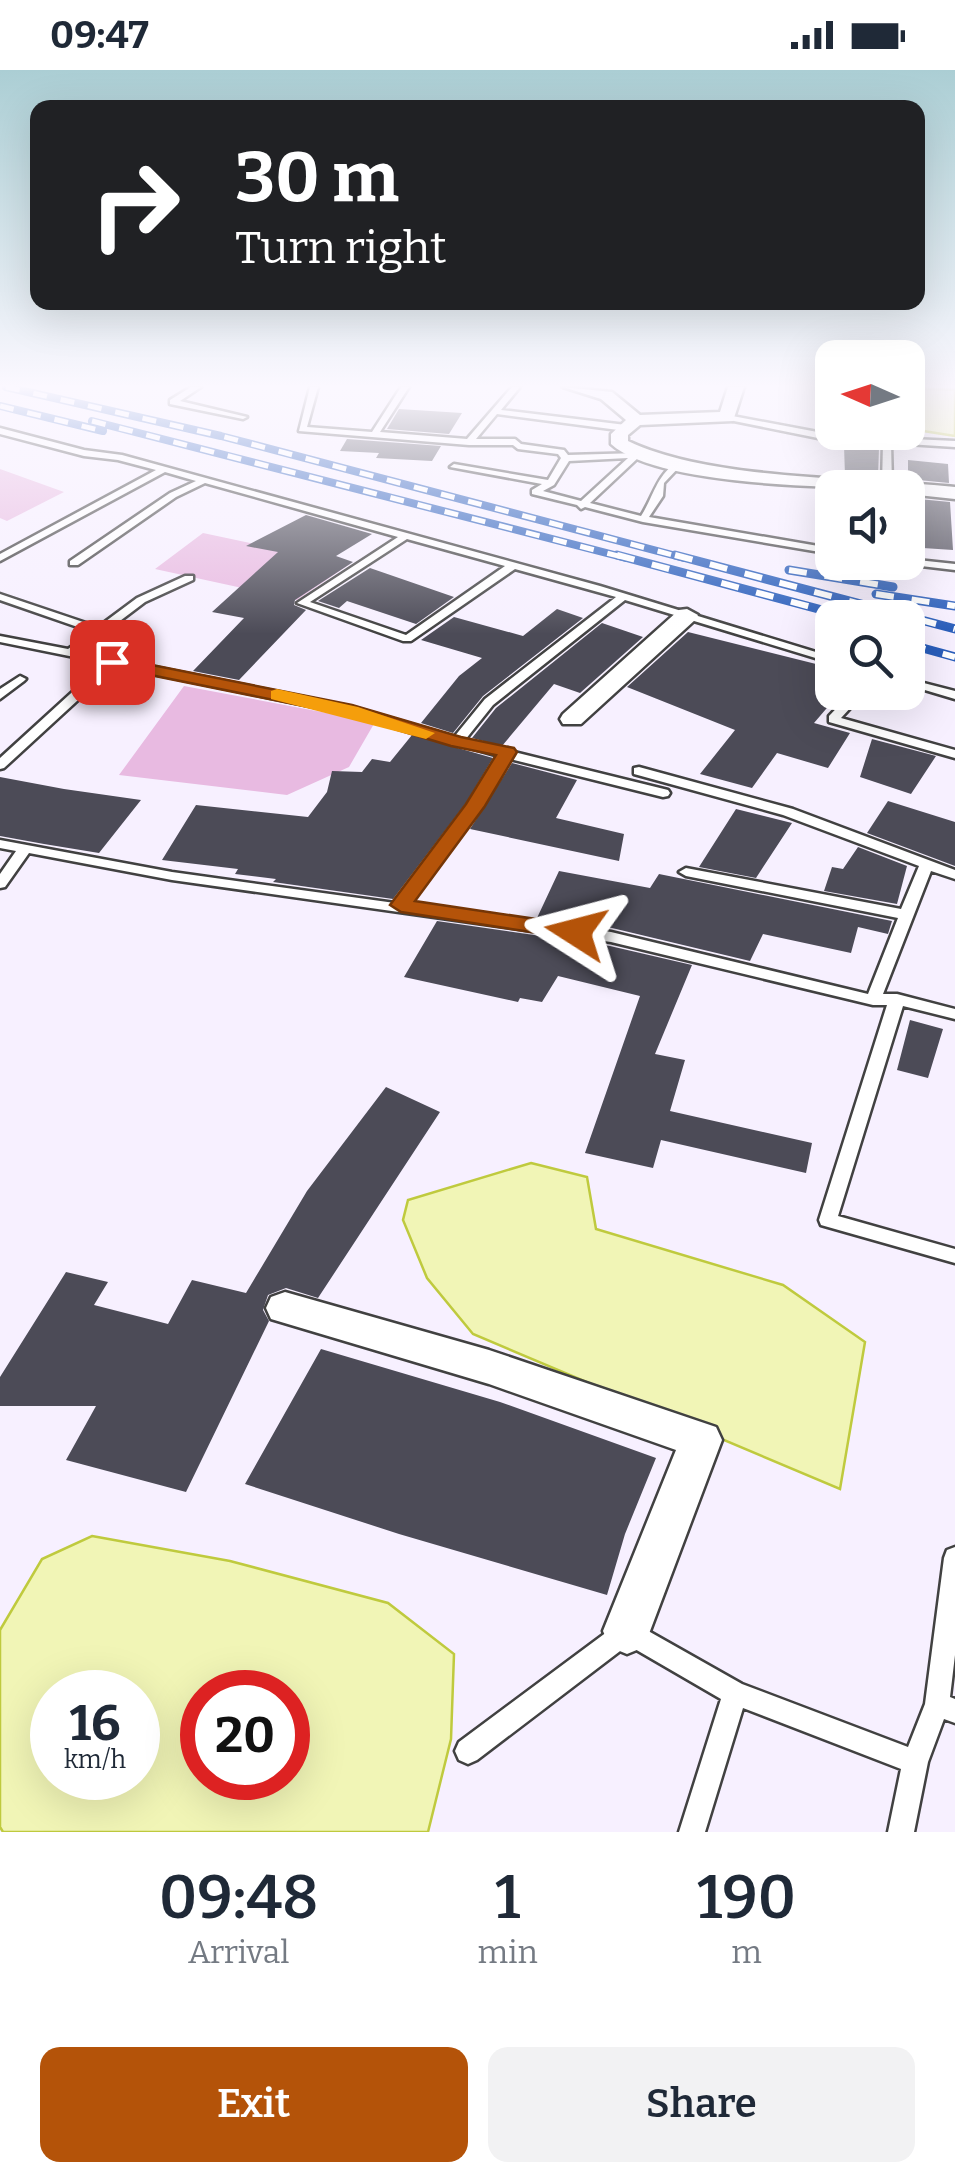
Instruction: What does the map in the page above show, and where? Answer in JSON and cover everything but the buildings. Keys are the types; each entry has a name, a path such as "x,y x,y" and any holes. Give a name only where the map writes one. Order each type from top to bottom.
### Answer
{"street":[{"path":"719,469 815,482"},
{"path":"925,489 955,492"},
{"path":"572,719 688,616"},
{"path":"285,1308 488,1368 701,1440 627,1631"}],"lane":[{"path":"160,469 624,596 815,655"},
{"path":"462,469 551,482"},
{"path":"559,469 551,482 535,492 643,519 815,548"},
{"path":"581,506 621,469"},
{"path":"643,519 658,496 660,482 673,469"},
{"path":"0,558 163,470"},
{"path":"74,563 174,494 203,481"},
{"path":"406,536 302,603 407,638 514,566"},
{"path":"925,564 955,567"},
{"path":"70,652 141,600 189,578"},
{"path":"458,742 489,702 624,596"},
{"path":"0,597 101,630"},
{"path":"0,639 352,711 663,793"},
{"path":"0,765 112,662"},
{"path":"0,694 20,679"},
{"path":"925,687 955,695"},
{"path":"841,710 833,719 955,754"},
{"path":"401,905 475,806 508,752"},
{"path":"639,770 788,812 955,875"},
{"path":"0,844 172,876 611,937 874,1000 897,999 955,1014"},
{"path":"0,884 24,849"},
{"path":"874,1000 926,865"},
{"path":"686,872 908,915"},
{"path":"897,999 828,1220 955,1256"},
{"path":"900,1832 915,1762 946,1707 955,1558"},
{"path":"468,1751 627,1631 735,1693 915,1762"},
{"path":"692,1832 735,1693"}],"shaded area":[{"path":"0,469 64,492 7,521 0,518"},
{"path":"203,533 350,564 297,600 155,569"},
{"path":"184,686 375,722 349,767 287,795 119,775"},
{"path":"531,1163 587,1177 596,1229 783,1285 865,1342 840,1489 473,1334 427,1278 403,1220 408,1200"},
{"path":"92,1536 230,1561 388,1603 454,1654 451,1739 428,1832 3,1832 0,1630 42,1559"}],"railway":[{"path":"280,469 626,558"},
{"path":"347,469 684,558"},
{"path":"617,555 815,608"},
{"path":"675,555 955,629"},
{"path":"789,570 893,587"},
{"path":"876,594 955,606"},
{"path":"925,649 955,657"}],"slow traffic":[{"path":"277,695 352,711 426,733"}],"route":[{"path":"112,662 352,711 488,750 508,752 475,806 401,905 576,932"}]}
